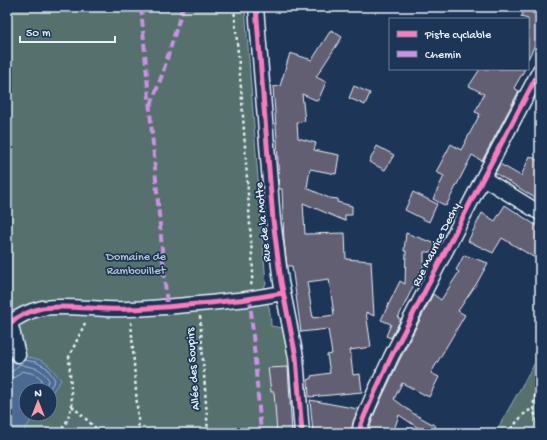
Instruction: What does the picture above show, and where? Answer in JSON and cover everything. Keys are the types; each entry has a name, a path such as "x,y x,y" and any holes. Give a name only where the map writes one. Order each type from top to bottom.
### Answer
{"street":[{"name":"Rue de la Motte","path":"256,7 273,220 283,293 296,357 302,433"},
{"name":"Rue Maurice Dechy","path":"359,433 361,424 391,358 540,70"},
{"path":"483,178 540,213"},
{"path":"18,354 9,324 30,311 68,306 91,309 130,309 199,304 283,293"}],"path":[{"path":"234,7 242,100 253,272 250,298"},
{"path":"59,433 66,423 72,406 69,357 91,309"},
{"path":"130,309 139,433"},
{"path":"540,384 535,394 533,408 540,424"},
{"path":"72,406 101,433"},
{"path":"507,433 524,414 533,408"}],"green space":[{"name":"Domaine de Rambouillet","path":"7,7 245,7 266,284 263,288 262,294 269,307 271,326 282,328 289,353 292,390 289,390 292,433 7,433"},
{"path":"540,354 540,433 495,433 536,361"}],"water":[{"path":"23,353 27,357 39,359 47,364 61,380 58,384 58,382 18,382 18,422 30,422 22,433 7,433 7,366 12,359 12,356"}],"building":[{"path":"525,9 540,17 540,45 536,43 529,57 529,18 521,17"},
{"path":"331,30 342,37 316,77 326,82 318,101 302,94 305,121 297,122 298,138 316,143 314,150 339,155 336,174 310,169 307,188 329,198 338,199 337,202 352,206 352,215 345,215 345,221 303,203 305,234 345,233 346,259 371,261 374,316 366,312 371,347 350,350 353,375 360,374 362,392 309,397 308,380 311,379 311,376 330,373 327,355 332,354 328,329 301,332 292,266 287,266 284,241 282,189 279,189 273,87 280,86 290,53 312,60","holes":["329,279 334,315 313,318 307,282"]},
{"path":"479,70 524,70 514,88 519,91 482,161 472,155 446,206 433,199 444,176 436,172 451,144 461,150 480,114 475,112 484,94 469,86"},
{"path":"354,86 370,93 365,105 349,98"},
{"path":"377,146 394,155 385,170 369,162"},
{"path":"530,156 540,162 540,201 495,173 500,164 521,176"},
{"path":"413,192 437,204 429,222 405,210"},
{"path":"505,205 540,228 540,261 502,238 493,253 468,241 482,213 495,221"},
{"path":"406,233 439,245 435,252 424,252 424,264 398,318 401,319 391,338 386,336 391,324 381,320 400,281 405,284 406,251 404,251"},
{"path":"464,255 488,263 477,283 458,311 465,315 431,373 439,377 429,397 402,383 394,399 414,414 436,426 433,433 419,433 420,429 399,415 393,433 368,433 375,412 433,294 441,300 459,272 456,270"},
{"path":"288,367 292,433 277,433 274,392 271,392 268,368"},
{"path":"310,400 358,409 351,433 313,433"}],"marked path":[{"path":"141,7 167,306"},
{"path":"151,105 183,7"},
{"path":"250,298 261,433"}],"cycle path":[{"path":"256,7 273,220 281,282 296,357 302,433"},
{"path":"359,433 361,424 391,357 540,70"},
{"path":"7,325 24,314 42,308 158,308 247,299 283,293"}]}
